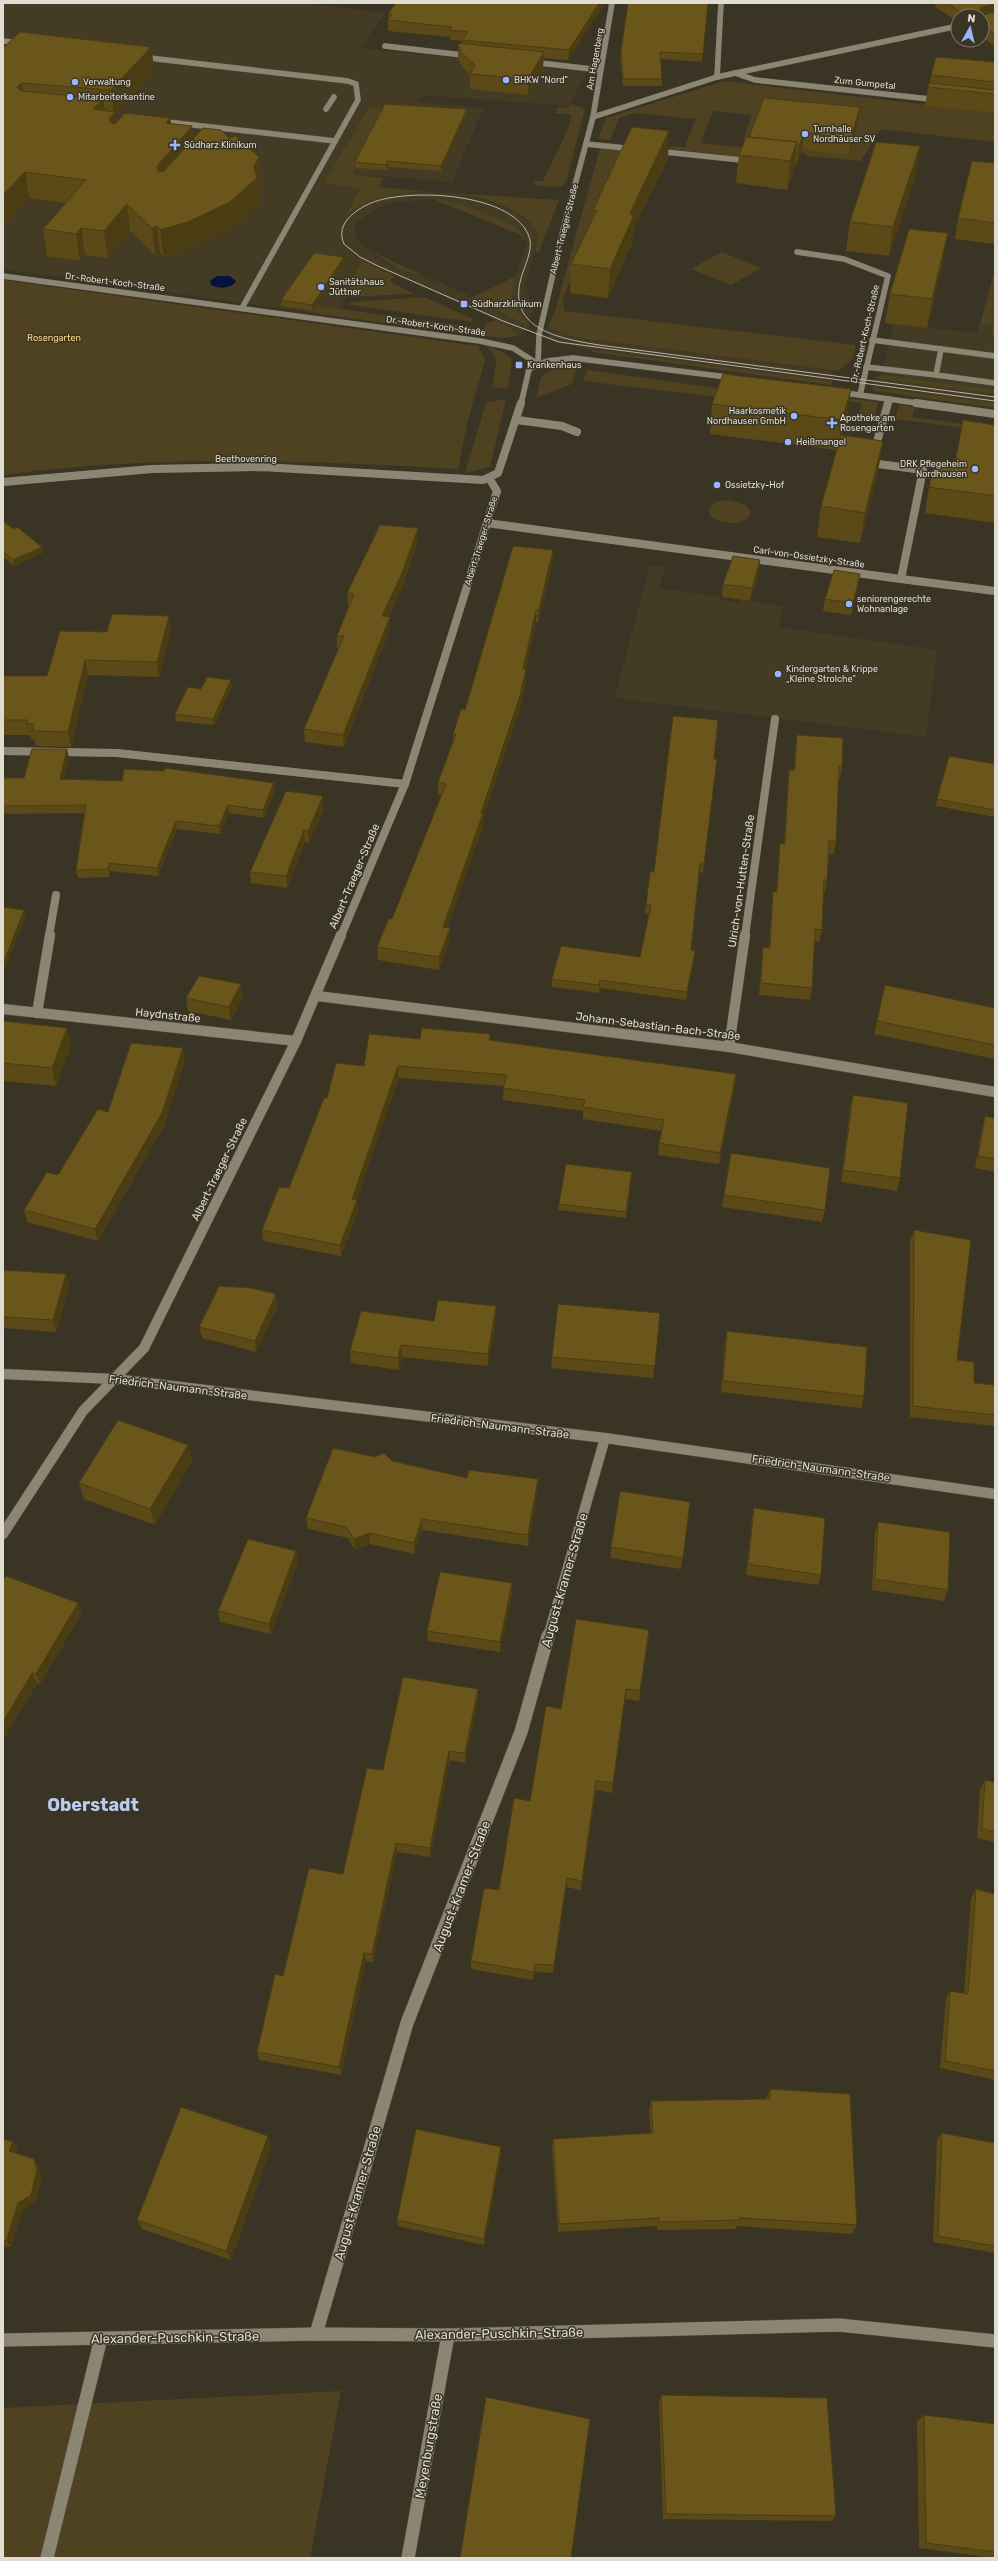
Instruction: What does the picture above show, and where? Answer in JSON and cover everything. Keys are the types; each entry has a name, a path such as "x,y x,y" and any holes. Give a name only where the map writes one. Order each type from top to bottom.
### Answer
{"street":[{"name":"Am Hagenberg","path":"593,117 612,3"},
{"path":"717,77 722,3"},
{"path":"593,117 717,77 950,28"},
{"path":"3,40 27,43"},
{"path":"385,46 477,56"},
{"path":"136,56 348,81 356,84 358,100 242,308"},
{"path":"523,61 600,70"},
{"name":"Zum Gumpetal","path":"735,73 755,80 949,101"},
{"path":"326,110 334,98"},
{"name":"Albert-Traeger-Straße","path":"538,364 539,335 593,117"},
{"path":"152,121 335,141"},
{"path":"216,135 221,128"},
{"path":"586,144 755,162"},
{"name":"Dr.-Robert-Koch-Straße","path":"797,252 846,257 888,276 860,395"},
{"name":"Dr.-Robert-Koch-Straße","path":"3,276 500,345 514,348 538,364"},
{"path":"872,340 995,356"},
{"path":"936,375 940,349"},
{"path":"489,478 498,474 517,420 529,370 538,364 560,358 587,358 741,379"},
{"path":"866,366 995,383"},
{"name":"Dr.-Robert-Koch-Straße","path":"833,391 995,414"},
{"path":"889,399 871,463 923,470 901,579"},
{"path":"517,420 562,426 577,432"},
{"name":"Beethovenring","path":"3,482 152,470 262,467 343,470 476,480 489,478"},
{"name":"Albert-Traeger-Straße","path":"3,1534 83,1411 144,1348 317,996 405,784 497,490 489,478"},
{"name":"Carl-von-Ossietzky-Straße","path":"487,524 995,591"},
{"name":"Ulrich-von-Hutten-Straße","path":"730,1046 775,719"},
{"path":"3,752 116,753 405,784"},
{"path":"37,1013 56,895"},
{"name":"Johann-Sebastian-Bach-Straße","path":"317,996 730,1046 995,1092"},
{"name":"Haydnstraße","path":"3,1009 296,1041"},
{"name":"Friedrich-Naumann-Straße","path":"3,1374 115,1379 605,1438 995,1494"},
{"name":"August-Kramer-Straße","path":"316,2334 407,2023 521,1732 605,1438"},
{"name":"Alexander-Puschkin-Straße","path":"3,2340 316,2334 448,2335 839,2325 995,2341"},
{"name":"Meyenburgstraße","path":"408,2558 448,2335"},
{"path":"47,2558 101,2338"}],"shaded area":[{"name":"Südharz Klinikum","path":"3,3 302,3 385,13 360,48 586,72 569,106 421,95 418,102 484,108 452,182 352,174 356,167 324,182 360,187 345,214 375,199 392,193 421,191 467,194 513,210 531,223 537,234 537,242 525,285 533,308 529,324 513,307 511,291 527,243 524,235 432,199 393,203 376,209 357,222 354,230 358,241 374,256 401,270 430,278 473,297 529,327 520,335 491,317 362,261 336,316 3,269"},
{"path":"894,324 977,333 980,324 995,326 995,391 881,375"},
{"path":"548,327 567,335 587,339 834,371 832,381 592,350 549,341 547,334"},
{"path":"873,378 995,394 995,403 871,387"},
{"name":"Kindergarten & Krippe „Kleine Strolche“","path":"649,566 666,567 658,588 721,597 720,600 740,603 741,600 783,606 778,627 937,650 926,737 615,698"}],"green space":[{"path":"724,81 995,113 995,142 881,129 861,161 806,156 807,154 751,145 743,141 752,115 713,111 701,143 769,150 752,158 670,149 671,146 685,147 695,119 634,113 619,118 610,140 598,139 606,118"},
{"path":"570,104 585,109 566,182 561,187 538,186 532,181 543,181 567,131 572,115 555,113 558,107 568,108"},
{"path":"369,108 386,109 352,174 383,178 379,187 421,191 401,193 381,198 363,205 345,216 360,188 324,183"},
{"path":"600,148 643,153 619,172 563,298 564,311 856,345 852,360 839,371 587,339 567,335 548,327 555,311"},
{"path":"467,194 559,200 539,252 535,252 538,235 533,225 526,218 506,207"},
{"path":"431,198 462,205 497,218 519,230 527,243 520,235"},
{"path":"366,249 427,277 430,278 401,270"},
{"path":"722,252 761,268 731,285 691,269"},
{"path":"362,261 395,276 390,280 394,284 414,294 344,297"},
{"path":"995,269 995,326 980,324"},
{"path":"516,276 512,297 513,302 518,313 529,324 529,327 473,297"},
{"name":"Rosengarten","path":"3,280 478,346 485,360 468,420 458,469 344,463 230,461 117,464 3,475"},
{"path":"424,297 473,319 472,322 350,305 351,302"},
{"path":"318,306 472,327 472,335 313,313"},
{"path":"497,320 521,335 505,338 484,336 485,324"},
{"path":"487,346 503,352 512,359 508,389 492,387 497,359"},
{"path":"592,350 832,381 831,385 592,352"},
{"path":"563,368 577,368 572,384 536,398 541,377 550,371"},
{"path":"587,370 817,402 816,409 583,381"},
{"path":"881,375 995,390 995,394 873,378"},
{"path":"871,387 995,403 995,408 875,391"},
{"path":"806,392 878,402 875,417 859,415 861,403 780,393"},
{"path":"506,399 490,467 465,473 486,403"},
{"path":"899,405 915,407 912,417 995,428 995,432 895,419"},
{"path":"728,500 746,505 751,513 748,518 738,523 726,523 710,516 709,509 716,502"},
{"path":"341,2391 310,2558 3,2558 3,2408"}],"water":[{"path":"217,276 230,276 236,281 231,286 225,288 211,285 210,281"}],"building":[{"path":"396,3 599,3 569,50 462,40 468,32 450,30 452,27 388,20 392,14 388,14"},
{"path":"628,3 708,3 703,54 660,52 662,79 623,79 621,51"},
{"path":"947,3 995,3 981,8 955,8"},
{"path":"995,12 995,34 990,31 990,13"},
{"path":"20,32 151,47 111,90 22,83 17,87 21,91 103,99 93,109 115,112 109,119 112,124 116,123 125,113 170,118 166,123 192,126 157,166 158,172 164,171 203,128 221,130 229,138 236,136 259,157 254,167 257,178 230,202 188,222 160,230 157,226 152,228 127,204 104,231 81,228 76,234 43,229 86,180 25,172 3,195 3,48"},
{"path":"458,43 544,52 528,79 470,74 475,65 461,52"},
{"path":"936,57 995,62 995,82 931,75"},
{"path":"929,83 995,90 995,94 928,87"},
{"path":"764,98 860,107 851,138 804,133 799,146 797,146 797,142 749,137"},
{"path":"385,104 467,109 441,166 388,161 386,165 355,162"},
{"path":"632,127 669,131 630,214 634,215 610,269 571,264 597,210 593,210"},
{"path":"746,137 797,142 790,161 739,155"},
{"path":"876,142 920,146 893,227 850,222"},
{"path":"995,157 995,223 958,218 972,161 994,163"},
{"path":"909,229 948,233 932,299 890,294"},
{"path":"314,253 344,257 312,305 281,300"},
{"path":"723,374 851,389 842,420 712,404"},
{"path":"963,420 995,425 995,496 929,487 935,460 955,463"},
{"path":"841,435 883,441 865,513 821,506"},
{"path":"3,521 13,529 17,527 42,547 13,560 3,551"},
{"path":"380,525 418,528 402,573 382,616 390,617 343,735 304,729 344,636 337,636 354,594 347,593"},
{"path":"513,546 553,550 539,610 536,610 523,669 526,669 520,696 481,813 483,813 443,927 450,928 439,957 377,947 389,918 392,919 446,784 438,782 456,734 453,734 461,709 465,710"},
{"path":"733,556 760,560 752,588 723,584"},
{"path":"834,570 860,574 853,603 825,599"},
{"path":"112,614 169,616 157,662 85,660 68,732 33,731 34,724 27,724 28,720 3,720 3,676 47,676 60,631 107,632"},
{"path":"207,677 231,680 213,719 175,714 188,687 201,689"},
{"path":"673,716 718,720 714,759 717,759 704,864 700,864 691,950 695,951 687,992 600,980 599,985 552,979 561,946 640,957 651,905 646,905 650,872 654,872"},
{"path":"797,735 843,738 842,767 839,767 836,841 829,841 827,880 824,880 822,930 815,929 812,988 761,983 763,947 770,948 773,891 777,892 780,843 785,844 789,770 795,770"},
{"path":"32,749 67,749 60,779 122,781 124,769 164,771 165,768 274,783 263,810 228,805 219,826 176,821 157,868 109,863 108,869 76,870 86,805 3,806 3,778 24,778"},
{"path":"949,756 995,764 995,810 937,799"},
{"path":"286,791 323,796 308,831 304,830 286,876 250,872"},
{"path":"3,907 24,910 3,964"},
{"path":"199,976 241,984 229,1007 186,998"},
{"path":"885,985 995,1008 995,1045 877,1021"},
{"path":"3,1021 67,1028 52,1068 3,1063"},
{"path":"422,1028 490,1034 489,1040 736,1074 720,1153 659,1143 664,1120 583,1107 585,1100 503,1088 507,1075 398,1066 352,1199 357,1200 340,1245 262,1230 279,1187 289,1188 324,1098 327,1098 336,1063 364,1066 369,1034 420,1039"},
{"path":"131,1043 183,1048 162,1113 95,1229 24,1210 47,1172 58,1175 98,1109 108,1112"},
{"path":"853,1095 908,1103 900,1178 843,1170"},
{"path":"985,1116 995,1118 995,1159 978,1156"},
{"path":"731,1153 830,1168 825,1210 724,1195"},
{"path":"566,1164 632,1172 626,1212 559,1204"},
{"path":"914,1230 971,1240 957,1360 974,1362 974,1383 995,1385 995,1415 913,1406"},
{"path":"3,1270 66,1274 53,1320 3,1317"},
{"path":"219,1286 251,1288 276,1294 255,1341 199,1327"},
{"path":"438,1300 496,1306 488,1354 401,1345 398,1358 350,1351 361,1311 434,1321"},
{"path":"558,1304 660,1313 655,1366 552,1357"},
{"path":"727,1331 867,1347 864,1396 723,1381"},
{"path":"118,1420 188,1445 150,1509 79,1483"},
{"path":"333,1448 375,1457 384,1453 392,1461 467,1478 469,1470 538,1479 528,1535 422,1519 414,1543 369,1533 354,1539 346,1527 306,1518"},
{"path":"620,1491 690,1502 683,1558 611,1547"},
{"path":"754,1508 825,1518 821,1575 748,1564"},
{"path":"878,1522 950,1532 948,1590 875,1579"},
{"path":"248,1539 296,1551 269,1624 218,1611"},
{"path":"440,1572 512,1583 500,1642 427,1631"},
{"path":"6,1576 78,1603 36,1674 32,1673 3,1722 3,1580"},
{"path":"576,1619 649,1630 640,1691 626,1689 613,1783 596,1781 582,1881 567,1878 554,1965 535,1964 534,1972 471,1961 484,1888 499,1890 514,1798 530,1801 546,1706 561,1709"},
{"path":"403,1677 478,1689 465,1753 449,1751 430,1848 396,1843 372,1954 364,1953 339,2067 257,2052 275,1974 283,1976 309,1868 343,1874 367,1768 383,1770"},
{"path":"985,1780 995,1782 995,1832 982,1829"},
{"path":"976,1889 995,1894 995,2071 945,2061 950,1991 968,1994"},
{"path":"770,2089 850,2094 857,2225 739,2218 739,2220 659,2222 659,2218 559,2224 553,2139 653,2133 651,2101 770,2099"},
{"path":"181,2107 268,2136 226,2251 137,2220"},
{"path":"416,2129 501,2147 484,2239 397,2220"},
{"path":"942,2133 995,2143 995,2246 938,2236"},
{"path":"3,2139 13,2142 9,2151 34,2159 37,2170 31,2195 18,2203 6,2241 3,2240"},
{"path":"661,2395 827,2398 836,2516 666,2514"},
{"path":"486,2397 590,2419 571,2558 460,2558"},
{"path":"924,2415 995,2424 995,2552 926,2543"}],"tram line":[{"path":"995,397 599,345 566,339 551,334 537,327 527,318 520,306 519,291 530,248 530,239 528,234 517,220 501,209 479,202 456,197 431,195 387,198 371,203 353,214 344,224 342,230 344,244 360,257 503,321 559,342 995,401"}],"place":[{"name":"BHKW \"Nord\"","path":"506,80"},
{"name":"Verwaltung","path":"75,82"},
{"name":"Mitarbeiterkantine","path":"70,97"},
{"name":"Turnhalle Nordhäuser SV","path":"805,134"},
{"name":"Südharz Klinikum","path":"175,145"},
{"name":"Sanitätshaus Jüttner","path":"321,287"},
{"name":"Südharzklinikum","path":"464,304"},
{"name":"Krankenhaus","path":"519,365"},
{"name":"Haarkosmetik Nordhausen GmbH","path":"794,416"},
{"name":"Apotheke am Rosengarten","path":"832,423"},
{"name":"Heißmangel","path":"788,442"},
{"name":"DRK Pflegeheim Nordhausen","path":"975,469"},
{"name":"Ossietzky-Hof","path":"717,485"},
{"name":"seniorengerechte Wohnanlage","path":"849,604"},
{"name":"Kindergarten & Krippe „Kleine Strolche“","path":"778,674"}],"district":[{"name":"Oberstadt","path":"93,1805"}]}
